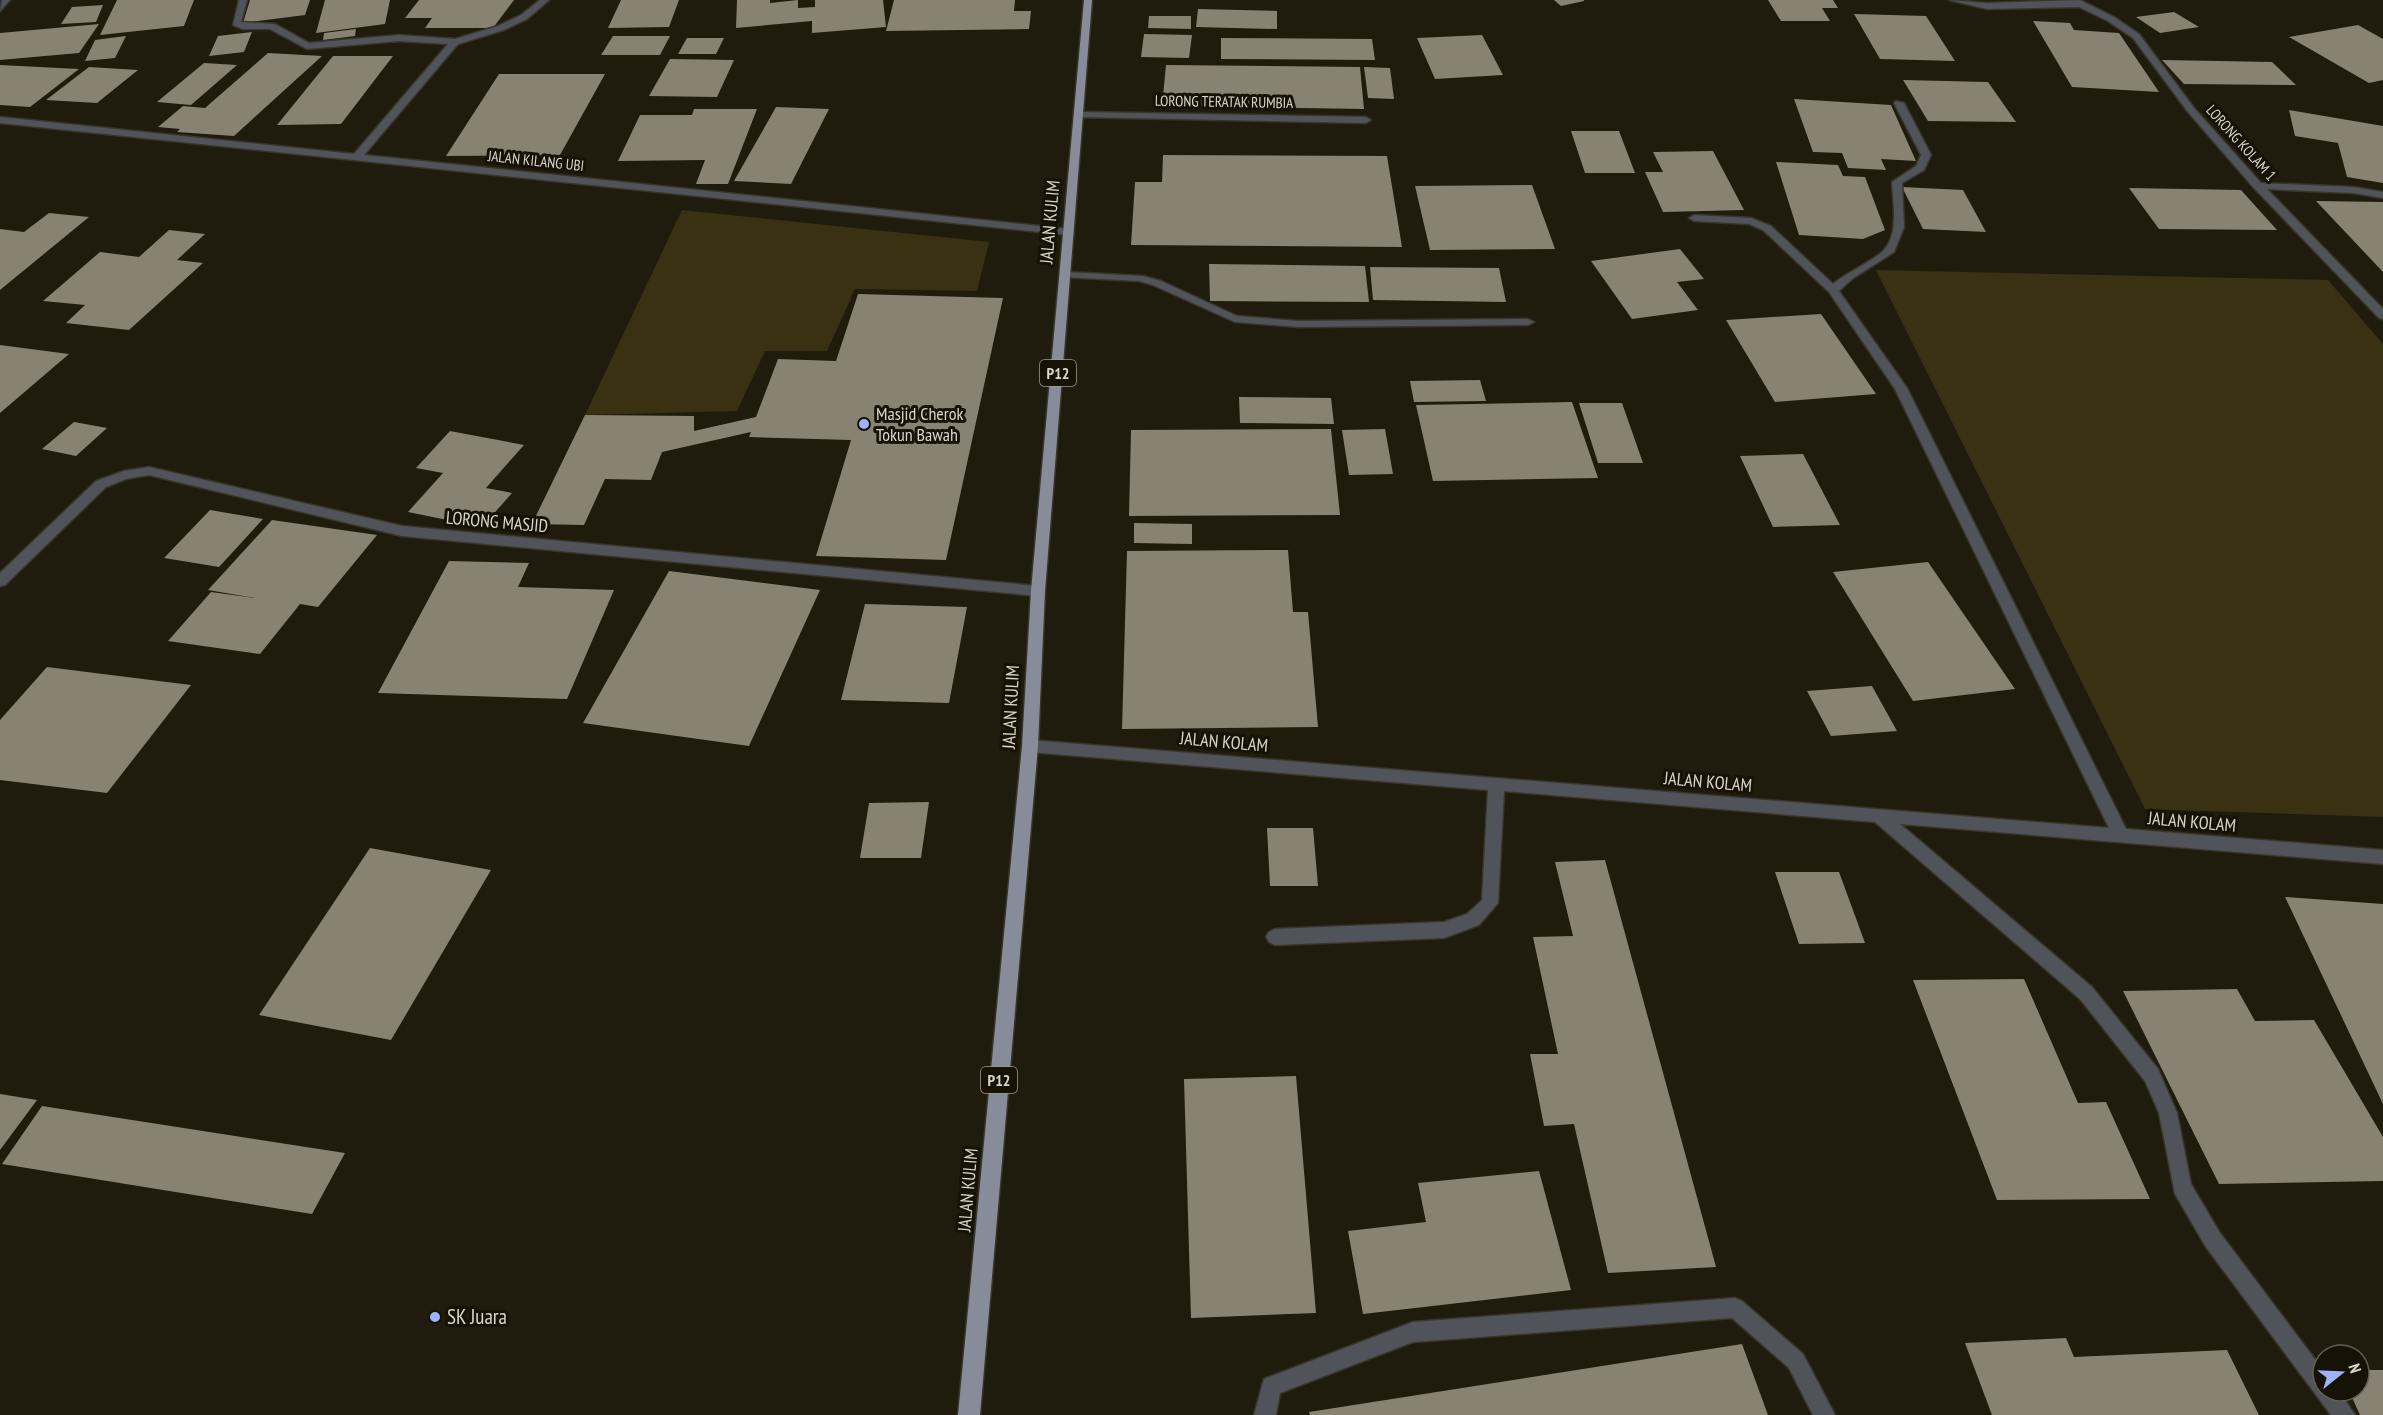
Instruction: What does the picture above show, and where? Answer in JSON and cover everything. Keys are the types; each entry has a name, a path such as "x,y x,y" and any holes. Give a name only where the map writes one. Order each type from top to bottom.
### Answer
{"main road":[{"name":"JALAN KULIM","path":"969,1415 1030,746 1038,591 1088,0"}],"street":[{"path":"0,8 6,0"},
{"path":"243,0 236,23 242,26 272,26 307,46 399,38 455,42 501,28 524,17 545,0"},
{"path":"1953,0 1987,6 2076,2"},
{"name":"LORONG KOLAM 1","path":"2076,2 2111,19 2136,36 2192,110 2258,186 2383,316"},
{"path":"357,157 455,42"},
{"path":"1833,290 1848,277 1889,252 1899,227 1897,182 1920,168 1926,155 1899,102"},
{"name":"LORONG TERATAK RUMBIA","path":"1080,115 1366,120"},
{"name":"JALAN KILANG UBI","path":"0,120 1069,232"},
{"path":"2258,186 2353,190 2383,195"},
{"path":"1694,218 1751,221 1767,228 1833,290 1901,387 2121,835"},
{"path":"1066,275 1139,278 1157,283 1235,319 1299,324 1528,322"},
{"name":"LORONG MASJID","path":"0,581 101,484 124,475 148,471 402,531 1038,591"},
{"name":"JALAN KOLAM","path":"1030,746 2383,857"},
{"path":"1275,937 1444,930 1473,920 1490,903 1496,784"},
{"path":"1879,816 2086,993 2152,1075 2168,1113 2182,1187 2212,1240 2311,1372"},
{"path":"1265,1415 1271,1386 1413,1332 1735,1308 1796,1361 1824,1415"},
{"path":"2335,1403 2344,1415"}],"shaded area":[{"path":"682,210 989,242 977,291 855,289 827,351 765,351 737,411 585,415"},
{"path":"1876,270 2328,280 2383,344 2383,817 2145,809"}],"building":[{"path":"117,0 194,0 184,26 100,35"},
{"path":"250,0 310,0 305,15 243,23"},
{"path":"325,0 390,0 385,24 316,33"},
{"path":"419,0 514,0 493,28 425,28 432,18 405,18"},
{"path":"621,0 679,0 669,27 608,28"},
{"path":"737,0 770,0 770,3 798,0 798,8 815,7 815,0 883,0 886,27 812,33 812,21 736,28"},
{"path":"894,0 1015,0 1014,11 1031,11 1029,29 886,31"},
{"path":"1554,0 1584,0 1584,1 1561,6"},
{"path":"1768,0 1833,0 1838,8 1822,8 1830,21 1781,21"},
{"path":"103,5 96,22 61,24 72,7"},
{"path":"1198,9 1277,11 1277,29 1196,27"},
{"path":"2174,12 2199,27 2160,33 2136,17"},
{"path":"1854,14 1926,16 1955,61 1880,59"},
{"path":"1149,16 1191,16 1191,29 1148,28"},
{"path":"2033,21 2070,23 2074,30 2119,33 2159,92 2072,87"},
{"path":"99,24 79,53 0,60 0,33"},
{"path":"2358,25 2383,39 2383,80 2369,83 2289,37"},
{"path":"356,29 355,36 323,40 324,33"},
{"path":"252,32 244,52 209,56 218,36"},
{"path":"1144,34 1192,35 1189,58 1141,57"},
{"path":"1482,35 1503,75 1435,79 1417,38"},
{"path":"126,36 115,58 85,61 95,40"},
{"path":"613,36 670,36 660,55 601,55"},
{"path":"687,38 724,38 716,54 678,54"},
{"path":"1221,38 1372,39 1375,60 1221,59"},
{"path":"268,53 322,56 234,136 177,132 180,129 158,127 183,106 205,108"},
{"path":"333,56 393,56 341,124 277,125"},
{"path":"670,59 734,60 717,97 649,96"},
{"path":"2162,60 2272,62 2296,85 2184,84"},
{"path":"204,63 237,65 191,105 157,102"},
{"path":"0,65 79,69 30,107 0,105"},
{"path":"1166,65 1360,67 1364,109 1162,106"},
{"path":"89,67 138,70 97,103 46,100"},
{"path":"1364,67 1390,68 1394,99 1368,98"},
{"path":"499,74 605,74 560,155 446,156"},
{"path":"1903,80 1988,82 2016,122 1928,121"},
{"path":"1794,99 1891,105 1916,161 1881,159 1886,170 1848,168 1842,153 1813,152"},
{"path":"776,107 829,109 791,184 734,181"},
{"path":"694,109 757,109 728,184 696,184 705,160 618,161 640,115 692,115"},
{"path":"2289,110 2383,126 2383,183 2347,177 2338,143 2295,136"},
{"path":"1571,131 1619,131 1635,173 1585,173"},
{"path":"1713,151 1744,210 1663,212 1645,172 1663,172 1653,152"},
{"path":"1163,155 1387,156 1402,247 1131,245 1135,182 1162,182"},
{"path":"1776,162 1838,165 1843,176 1865,177 1885,230 1863,239 1799,235"},
{"path":"1532,185 1555,249 1430,250 1415,186"},
{"path":"1902,187 1963,190 1986,232 1923,229"},
{"path":"2129,188 2241,190 2277,230 2159,229"},
{"path":"2316,201 2383,202 2383,272"},
{"path":"49,213 89,217 0,290 0,229 24,232"},
{"path":"169,230 205,234 177,260 203,263 129,330 66,323 85,305 43,301 100,252 139,257"},
{"path":"1680,249 1704,279 1677,282 1698,310 1632,319 1591,261"},
{"path":"1209,264 1365,266 1369,302 1210,301"},
{"path":"1370,267 1499,268 1506,302 1373,300"},
{"name":"Masjid Cherok Tokun Bawah","path":"858,294 1003,298 946,560 816,556 851,440 749,437 751,432 662,452 651,480 605,479 584,525 532,524 585,415 694,416 694,431 756,417 778,359 836,361"},
{"path":"1821,314 1876,394 1775,402 1726,320"},
{"path":"0,345 69,354 0,413"},
{"path":"1480,380 1486,401 1414,402 1410,381"},
{"path":"1239,397 1331,398 1334,424 1240,423"},
{"path":"1572,402 1598,478 1433,481 1416,405"},
{"path":"1579,403 1622,403 1643,463 1598,463"},
{"path":"74,422 107,428 76,456 42,449"},
{"path":"1331,429 1340,515 1129,516 1131,430"},
{"path":"1385,429 1393,474 1349,475 1342,430"},
{"path":"450,431 524,445 486,488 512,493 482,527 408,512 443,473 416,468"},
{"path":"1803,454 1840,525 1773,527 1740,456"},
{"path":"210,510 263,519 219,567 164,558"},
{"path":"272,520 377,535 318,607 300,604 260,654 168,641 211,592 255,598 208,590"},
{"path":"1134,523 1192,524 1192,544 1134,543"},
{"path":"1288,550 1293,612 1308,612 1318,727 1122,729 1127,551"},
{"path":"449,561 529,563 518,587 614,590 567,699 378,693"},
{"path":"1928,562 2015,689 1913,701 1833,572"},
{"path":"669,571 820,590 749,746 583,723"},
{"path":"865,604 967,607 949,703 841,700"},
{"path":"47,667 191,685 107,793 0,780 0,720"},
{"path":"1872,686 1897,731 1831,736 1807,691"},
{"path":"929,802 921,858 860,858 869,803"},
{"path":"1267,828 1313,828 1318,886 1270,886"},
{"path":"370,848 491,870 391,1040 259,1015"},
{"path":"1605,860 1716,1267 1608,1273 1574,1124 1544,1126 1530,1054 1558,1054 1533,937 1573,936 1555,862"},
{"path":"1775,872 1839,872 1865,943 1799,944"},
{"path":"2285,897 2383,904 2383,1104"},
{"path":"2024,979 2078,1103 2106,1102 2150,1199 1997,1200 1913,980"},
{"path":"2237,989 2255,1021 2314,1020 2383,1137 2383,1181 2219,1184 2123,991"},
{"path":"1296,1076 1316,1313 1191,1318 1184,1079"},
{"path":"0,1094 37,1100 0,1150"},
{"path":"42,1106 345,1153 312,1214 2,1164"},
{"path":"1539,1171 1571,1290 1363,1314 1348,1231 1426,1222 1418,1183"},
{"path":"2066,1338 2074,1357 2227,1350 2259,1415 1992,1415 1965,1343"},
{"path":"1742,1344 1768,1415 1310,1415 1309,1412"},
{"path":"2371,1370 2383,1370 2383,1415 2360,1415 2354,1403 2371,1403"}],"place":[{"name":"Masjid Cherok Tokun Bawah","path":"864,424"},
{"name":"SK Juara","path":"435,1317"}]}
